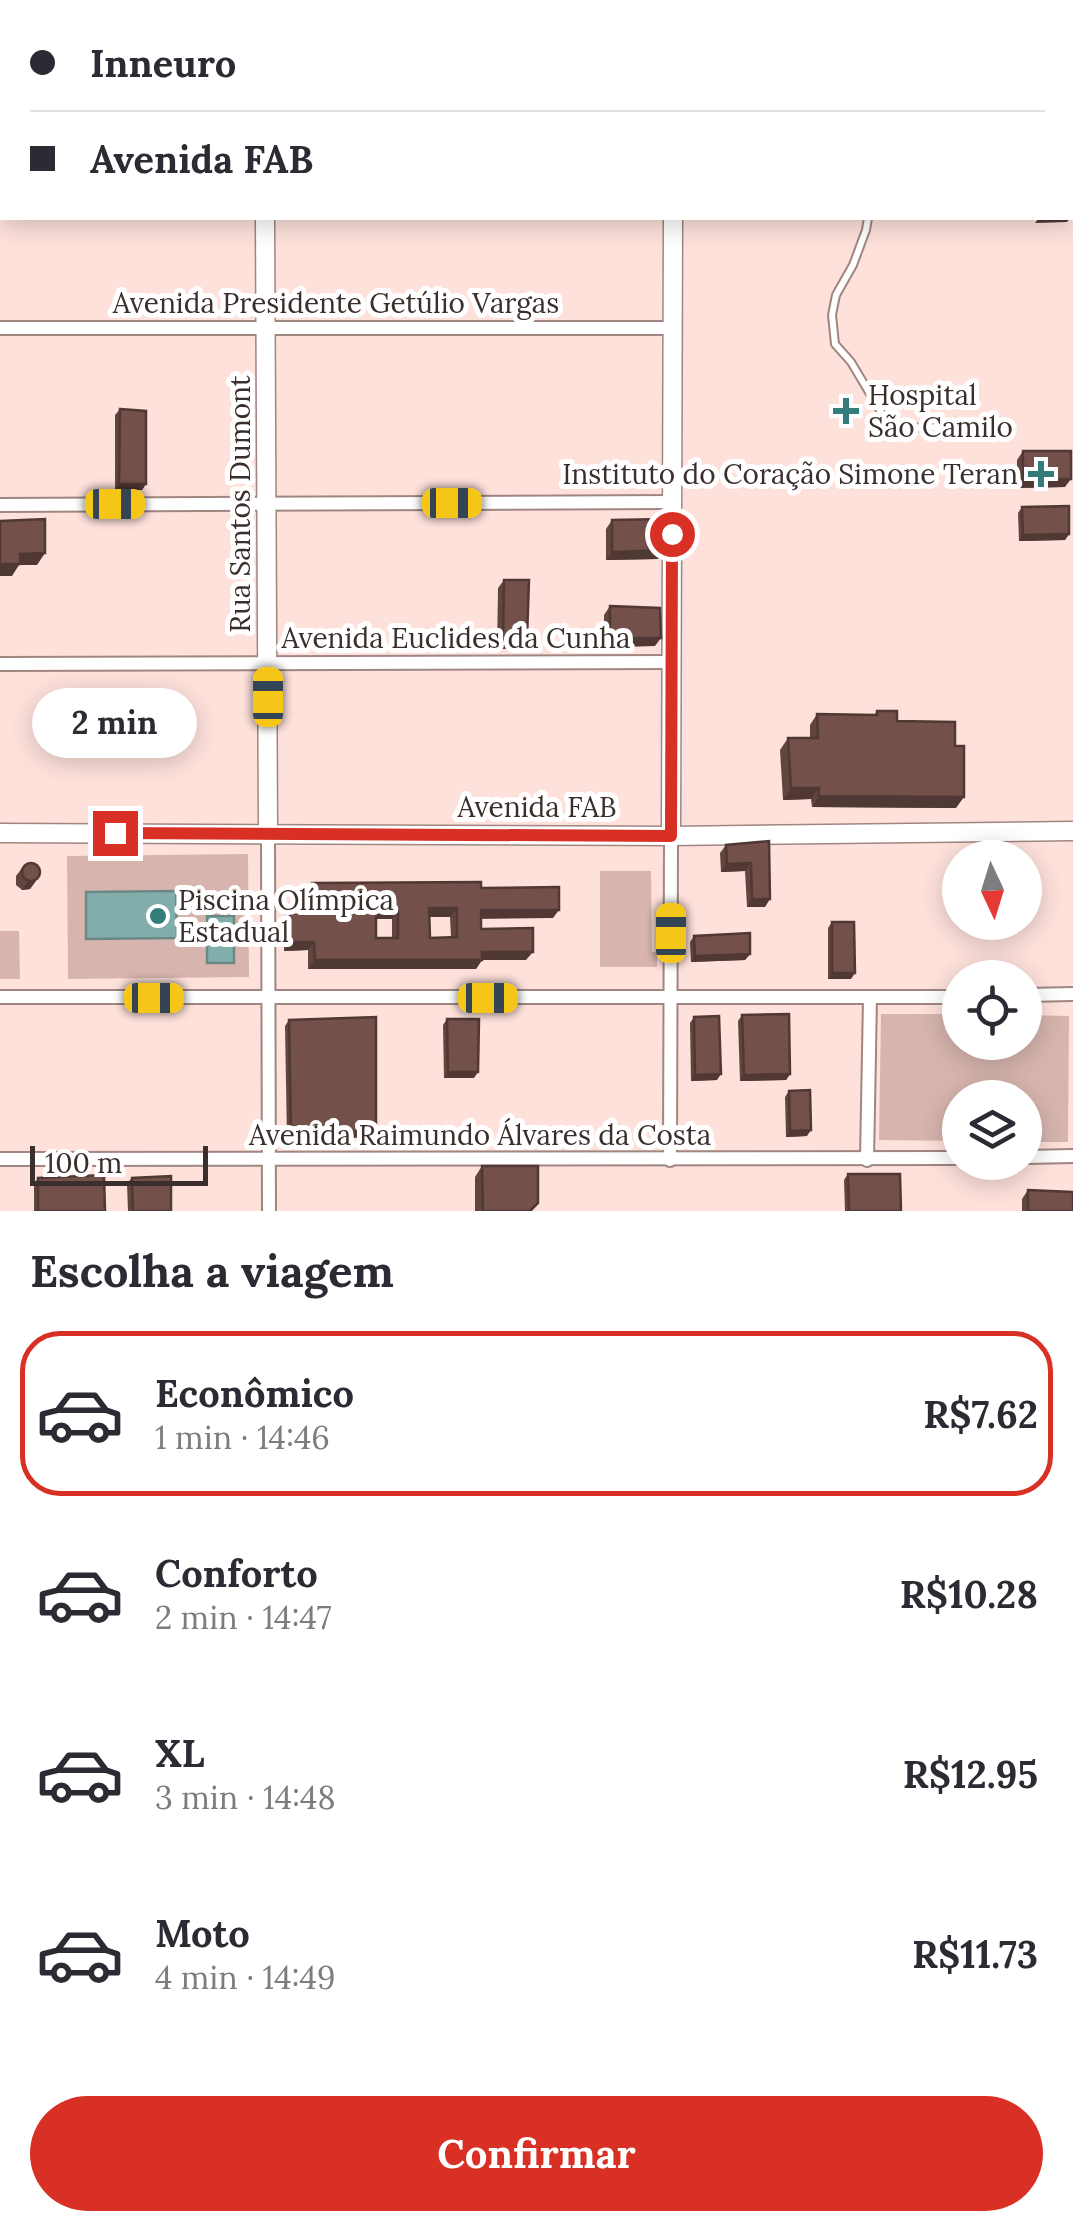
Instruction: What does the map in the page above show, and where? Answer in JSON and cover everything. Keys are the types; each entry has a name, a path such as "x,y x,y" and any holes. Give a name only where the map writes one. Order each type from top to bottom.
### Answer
{"main road":[{"name":"Rua Santos Dumont","path":"265,220 268,832"},
{"path":"671,836 673,220"},
{"name":"Avenida FAB","path":"0,833 671,836 1073,831"}],"street":[{"name":"Avenida Presidente Getúlio Vargas","path":"0,328 673,328"},
{"path":"0,505 672,502"},
{"name":"Avenida Euclides da Cunha","path":"0,664 672,662"},
{"name":"Rua Santos Dumont","path":"268,832 269,1211"},
{"path":"670,1160 671,836"},
{"path":"1042,995 1073,994"},
{"path":"0,997 942,996"},
{"path":"867,1160 870,998"},
{"path":"1042,1157 1073,1156"},
{"name":"Avenida Raimundo Álvares da Costa","path":"0,1159 942,1158"}],"lane":[{"path":"868,220 853,265 836,295 832,315 835,344 885,419 899,428 950,427"}],"shaded area":[{"name":"Piscina Olímpica Estadual","path":"248,854 249,977 68,979 67,856"},
{"path":"600,871 651,871 652,952 657,952 657,967 600,967"},
{"path":"0,931 19,931 20,979 0,979"},
{"path":"881,1014 942,1014 942,1060 1042,1060 1042,1015 1069,1016 1068,1142 1042,1142 1042,1080 942,1080 942,1141 879,1140"}],"water":[{"path":"176,891 177,938 86,939 86,892"},
{"path":"207,916 234,916 234,963 207,963"}],"building":[{"path":"120,409 146,411 146,484 119,484"},
{"path":"1023,451 1071,451 1071,479 1023,479"},
{"path":"1069,506 1069,534 1023,535 1022,507"},
{"path":"45,519 45,553 20,554 20,564 0,564 0,521"},
{"path":"664,519 664,550 612,552 612,520"},
{"path":"504,580 529,580 527,639 503,640"},
{"path":"610,606 660,608 661,638 610,638"},
{"path":"877,711 897,711 897,721 955,722 955,746 964,746 964,797 819,796 819,788 791,788 788,738 818,738 817,714 877,715"},
{"path":"769,841 770,899 752,899 751,863 727,864 726,845"},
{"path":"31,863 38,865 38,879 31,881 24,879 22,872 24,865"},
{"path":"481,882 481,888 559,887 559,910 481,910 481,929 533,928 533,952 482,952 482,960 315,960 314,942 290,942 290,905 312,905 312,883","holes":["429,908 457,908 457,937 430,938","376,910 398,910 398,938 376,938"]},
{"path":"832,922 854,922 855,973 832,973"},
{"path":"750,933 750,954 695,956 694,936"},
{"path":"789,1014 790,1074 744,1075 742,1015"},
{"path":"719,1016 721,1074 695,1075 694,1017"},
{"path":"376,1017 376,1131 291,1134 289,1020"},
{"path":"447,1019 479,1019 478,1072 448,1072"},
{"path":"810,1090 811,1130 790,1131 789,1091"},
{"path":"482,1166 538,1166 538,1203 530,1211 483,1211"},
{"path":"848,1174 900,1174 901,1211 849,1211"},
{"path":"104,1175 105,1211 38,1211 38,1178"},
{"path":"171,1176 171,1211 133,1211 132,1178"},
{"path":"1028,1190 1073,1192 1073,1211 1028,1211"}],"place":[{"name":"Hospital São Camilo","path":"846,411"},
{"name":"Instituto do Coração Simone Teran","path":"1041,474"},
{"name":"Piscina Olímpica Estadual","path":"158,916"}],"route":[{"path":"115,833 671,836 672,534"}]}
